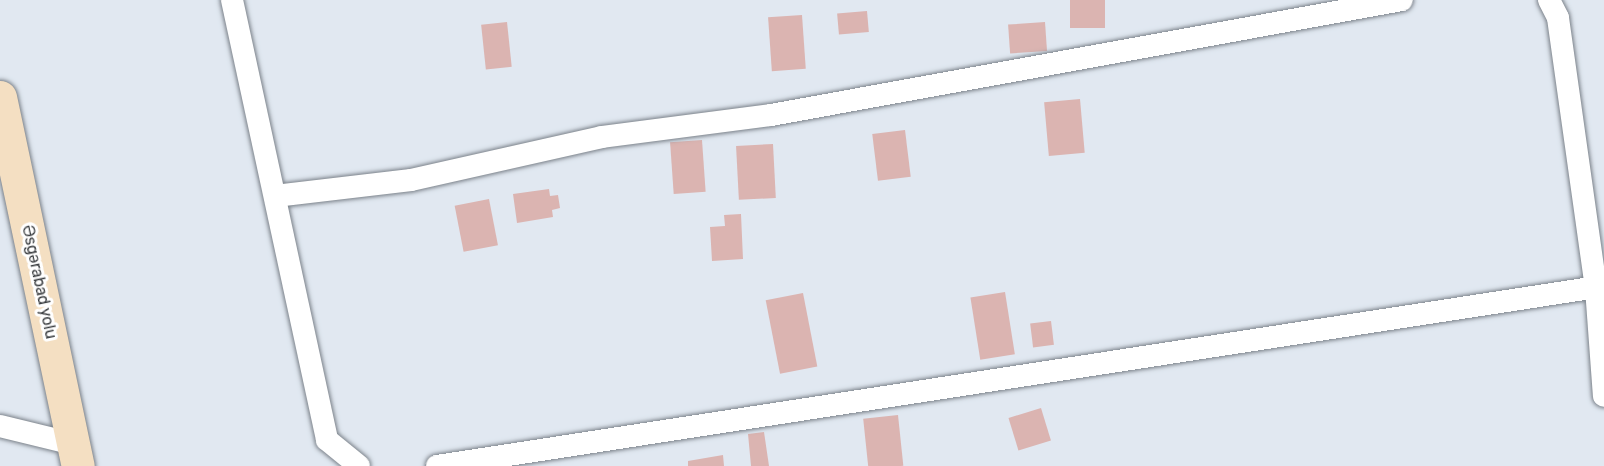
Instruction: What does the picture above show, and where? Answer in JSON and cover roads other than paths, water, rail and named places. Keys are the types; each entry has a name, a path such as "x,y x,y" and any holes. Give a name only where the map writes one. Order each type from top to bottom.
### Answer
{"street":[{"path":"232,0 327,440 359,466"},
{"path":"275,196 411,180 602,137 771,115 1402,0"},
{"path":"1549,0 1558,18 1600,287 1604,396"},
{"name":"Əsgərabad yolu","path":"0,97 76,455"},
{"path":"437,466 498,461 1600,287"},
{"path":"0,426 76,455"}]}
